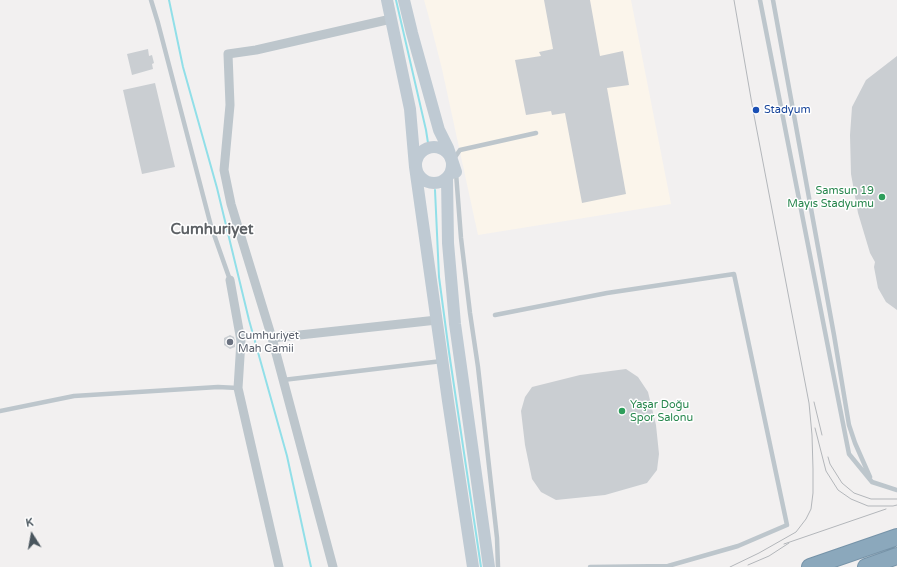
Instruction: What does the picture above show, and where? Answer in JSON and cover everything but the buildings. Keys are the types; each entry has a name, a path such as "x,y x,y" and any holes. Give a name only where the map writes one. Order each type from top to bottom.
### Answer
{"highway":[{"path":"810,567 897,537"},
{"path":"866,567 897,556"}],"street":[{"path":"404,0 439,130 448,148 452,170 443,181 437,183 425,181 417,173 415,167 416,161 422,150 428,147 440,147 446,150 450,155 452,170 448,243 455,324 489,567"},
{"path":"386,3 391,19 410,109 415,167 473,567"},
{"path":"333,567 272,338 231,204 224,170 230,105 228,54 256,50 391,19"},
{"path":"230,280 241,341 238,388 279,567"},
{"path":"272,338 437,320"}],"lane":[{"path":"151,0 211,226 230,280"},
{"path":"760,0 849,454 872,482 897,490"},
{"path":"773,0 838,357 848,425 854,443 872,482"},
{"path":"498,567 497,538 478,367 452,170 460,150 536,133"},
{"path":"494,315 607,293 734,274 787,525 738,546 668,566 590,567"},
{"path":"283,380 443,361"},
{"path":"0,411 74,396 218,386 238,388"}],"shaded area":[{"path":"424,0 631,0 671,204 478,235 442,69"}],"waterway":[{"path":"169,0 183,67 217,188 249,320 287,456 311,567"},
{"path":"396,0 428,143"},
{"path":"435,190 439,277 481,567"}],"tram line":[{"path":"730,567 759,553 796,532 806,519 811,509 813,493 812,435 809,403 753,110 734,0"},
{"path":"814,402 822,435"},
{"path":"815,428 826,471 838,490 851,499 868,506 897,505"},
{"path":"828,457 830,464 842,483 854,493 871,499 897,499"},
{"path":"784,544 886,509"},
{"path":"748,565 769,556 789,543"}],"place":[{"name":"Stadyum","path":"756,110"},
{"name":"Samsun 19 Mayıs Stadyumu","path":"882,197"},
{"name":"Cumhuriyet Mah Camii","path":"230,342"},
{"name":"Yaşar Doğu Spor Salonu","path":"622,411"}],"district":[{"name":"Cumhuriyet","path":"212,230"}]}
